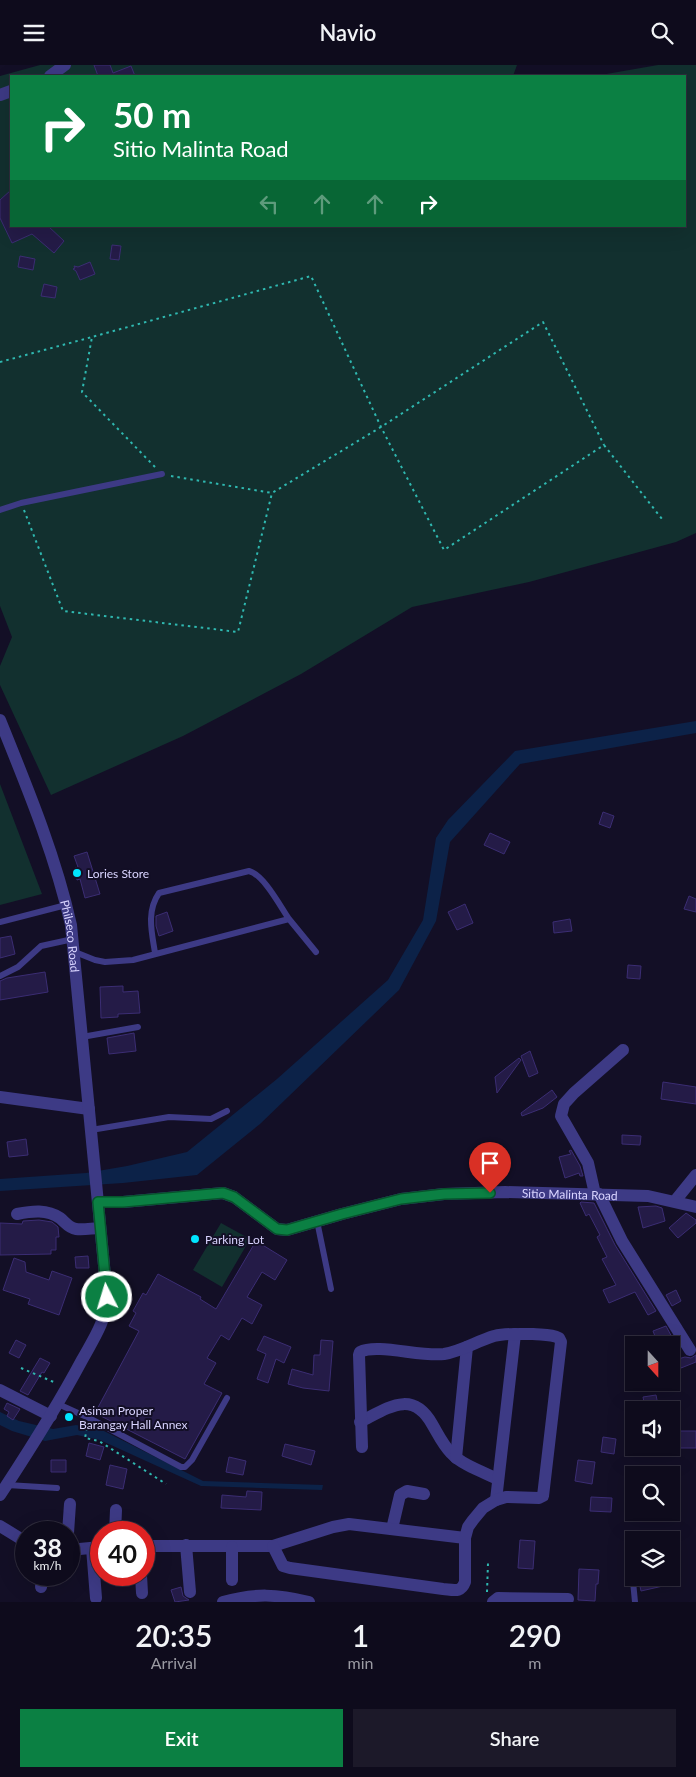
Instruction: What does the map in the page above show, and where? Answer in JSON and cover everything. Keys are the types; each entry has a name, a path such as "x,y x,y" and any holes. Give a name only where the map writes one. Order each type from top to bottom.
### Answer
{"street":[{"path":"51,75 65,65"},
{"name":"Philseco Road","path":"0,720 59,875 73,939 107,1309 102,1323 68,1387 21,1465 3,1490"},
{"path":"624,1050 574,1093 561,1109 561,1116 588,1163 597,1194 622,1241 690,1350"},
{"path":"0,1097 89,1109"},
{"path":"674,1201 696,1175"},
{"name":"Sitio Malinta Road","path":"98,1199 123,1202 223,1193 234,1197 277,1229 287,1230 401,1199 444,1194 505,1192 648,1196 696,1207"},
{"path":"17,1214 41,1211 60,1218 68,1226 76,1229 100,1227"},
{"path":"496,1499 515,1334"},
{"path":"272,1546 283,1566 290,1568 460,1590 465,1581 465,1538 468,1527 483,1508 496,1499 506,1497 539,1498 543,1496 561,1342 559,1337 515,1334 494,1336 446,1353 424,1355 372,1348 360,1352 362,1447"},
{"path":"456,1458 467,1347"},
{"path":"0,1390 48,1420"},
{"path":"360,1422 393,1406 405,1403 413,1405 424,1411 446,1447 456,1458 498,1479"},
{"path":"392,1529 400,1495 407,1491 424,1494"},
{"path":"69,1521 70,1504"},
{"path":"116,1510 116,1521"},
{"path":"155,1546 272,1546 340,1525 349,1524 465,1538"},
{"path":"0,1527 15,1536"},
{"path":"186,1545 190,1592"},
{"path":"232,1547 232,1580"},
{"path":"96,1586 96,1598"},
{"path":"142,1586 142,1593"},
{"path":"223,1602 241,1597 260,1595 288,1597 309,1602"},
{"path":"490,1597 568,1599"}],"lane":[{"path":"0,510 21,503 162,474"},
{"path":"156,953 151,913 152,902 159,893 249,871 255,873 262,880 289,919 316,952"},
{"path":"0,922 66,905"},
{"path":"75,952 95,960 111,962 133,960 289,919"},
{"path":"0,976 18,967 41,946 73,939"},
{"path":"82,1037 138,1027"},
{"path":"92,1130 169,1117 211,1119 227,1111"},
{"path":"317,1221 331,1289"},
{"path":"58,1404 89,1418 181,1467 185,1467 192,1460 226,1399"},
{"path":"3,1490 57,1488"},
{"path":"633,1586 635,1602"}],"path":[{"path":"0,362 311,276 380,427 444,550 604,445"},
{"path":"92,337 82,392 162,474 272,493 380,427 542,322 604,445 662,519"},
{"path":"21,503 63,611 238,632 272,493"},
{"path":"21,1368 68,1387"},
{"path":"87,1425 84,1438 99,1441 166,1484"},
{"path":"488,1563 490,1597"}],"green space":[{"path":"40,65 517,65 513,75 10,75 10,227 686,227 686,75 601,75 658,65 696,65 696,533 676,542 529,582 412,607 301,674 183,736 51,795 0,685 0,666 12,637 0,606 0,76"},
{"path":"0,784 42,894 0,905"},
{"path":"221,1223 250,1239 222,1287 193,1270"}],"water":[{"path":"696,721 696,733 520,764 450,842 436,921 399,990 260,1124 197,1175 123,1183 0,1191 0,1179 86,1173 187,1152 277,1079 388,980 423,920 436,838 448,820 515,751"},
{"path":"0,1412 19,1421 53,1429 76,1425 102,1430 203,1481 323,1485 322,1490 201,1486 100,1440 77,1435 45,1441 12,1431 0,1425"}],"building":[{"path":"94,65 110,65 113,73 131,66 135,75 98,75"},
{"path":"10,191 10,227 49,227 64,241 54,253 32,234 12,243 0,218 0,200"},
{"path":"112,245 121,246 119,260 110,259"},
{"path":"20,256 35,259 33,270 18,267"},
{"path":"90,262 95,274 80,280 73,269 75,268 74,266 78,267"},
{"path":"44,284 57,287 55,298 41,296"},
{"path":"603,812 614,816 610,828 599,824"},
{"path":"490,833 510,842 504,854 484,845"},
{"path":"87,852 100,894 85,898 80,879 77,880 75,868 78,867 74,856"},
{"path":"689,896 696,899 696,912 684,909"},
{"path":"465,904 473,923 457,930 448,912"},
{"path":"167,912 173,931 159,936 156,916"},
{"path":"570,919 572,931 554,933 553,922"},
{"path":"11,936 15,954 0,958 0,938"},
{"path":"628,965 641,966 640,979 627,978"},
{"path":"45,972 48,992 0,1000 0,981 7,978"},
{"path":"123,986 123,992 138,991 140,1013 118,1014 118,1017 101,1018 100,987"},
{"path":"134,1033 136,1051 109,1054 107,1038"},
{"path":"530,1051 538,1073 529,1077 521,1056"},
{"path":"519,1058 521,1060 497,1093 495,1077"},
{"path":"663,1082 696,1087 696,1104 661,1099"},
{"path":"552,1090 557,1097 543,1108 522,1116 521,1113"},
{"path":"622,1135 641,1136 640,1145 622,1144"},
{"path":"26,1139 28,1155 9,1157 7,1142"},
{"path":"571,1150 583,1176 580,1176 579,1173 565,1178 559,1157 571,1154 569,1151"},
{"path":"581,1202 594,1203 615,1245 656,1311 648,1315 635,1292 609,1303 603,1290 616,1285 602,1259 607,1257 597,1237 600,1235 589,1214 586,1216"},
{"path":"656,1206 662,1208 665,1221 643,1228 638,1207"},
{"path":"686,1213 696,1220 696,1223 678,1238 669,1228"},
{"path":"39,1220 52,1222 58,1227 59,1237 56,1237 56,1250 51,1250 51,1254 0,1255 0,1223 22,1224 23,1221"},
{"path":"256,1241 287,1260 275,1280 262,1272 247,1297 262,1305 252,1324 242,1318 229,1340 221,1335 207,1358 216,1363 204,1384 222,1393 185,1459 95,1413 139,1331 129,1326 136,1313 133,1311 143,1293 146,1295 158,1274 201,1297 200,1299 216,1309"},
{"path":"88,1256 89,1268 76,1268 75,1257"},
{"path":"14,1258 25,1262 26,1272 49,1280 52,1271 72,1278 59,1315 28,1304 30,1299 3,1290"},
{"path":"676,1290 681,1301 672,1306 666,1295"},
{"path":"666,1326 671,1336 655,1336 653,1331"},
{"path":"264,1336 291,1347 284,1363 276,1359 268,1383 257,1379 266,1354 257,1350"},
{"path":"16,1340 26,1345 19,1358 9,1353"},
{"path":"321,1340 333,1341 329,1391 288,1384 292,1369 313,1375 314,1355 320,1355"},
{"path":"696,1355 696,1362 681,1368 680,1358 691,1358"},
{"path":"40,1358 50,1363 28,1395 20,1391"},
{"path":"656,1395 657,1401 644,1401 643,1397"},
{"path":"7,1403 20,1409 13,1420 7,1416 9,1412 4,1409"},
{"path":"680,1431 696,1431 696,1448 680,1448"},
{"path":"603,1437 616,1439 614,1454 601,1452"},
{"path":"89,1443 104,1447 100,1460 86,1456"},
{"path":"285,1444 315,1451 311,1465 282,1456"},
{"path":"229,1457 246,1461 243,1475 226,1472"},
{"path":"51,1460 66,1460 66,1472 51,1472"},
{"path":"578,1460 595,1462 592,1484 575,1481"},
{"path":"110,1465 127,1469 123,1489 106,1485"},
{"path":"247,1491 262,1492 261,1510 221,1508 222,1495 246,1497"},
{"path":"591,1497 612,1498 611,1512 590,1511"},
{"path":"520,1540 535,1541 533,1569 518,1568"},
{"path":"579,1569 599,1570 595,1601 578,1600"},
{"path":"640,1586 663,1586 641,1591"},
{"path":"181,1587 183,1596 189,1600 175,1602 171,1590"}],"place":[{"name":"Lories Store","path":"77,873"},
{"name":"Parking Lot","path":"195,1239"},
{"name":"Asinan Proper Barangay Hall Annex","path":"69,1417"}],"route":[{"path":"107,1297 98,1202 123,1202 223,1193 234,1197 277,1229 287,1230 401,1199 444,1194 490,1193"}]}
